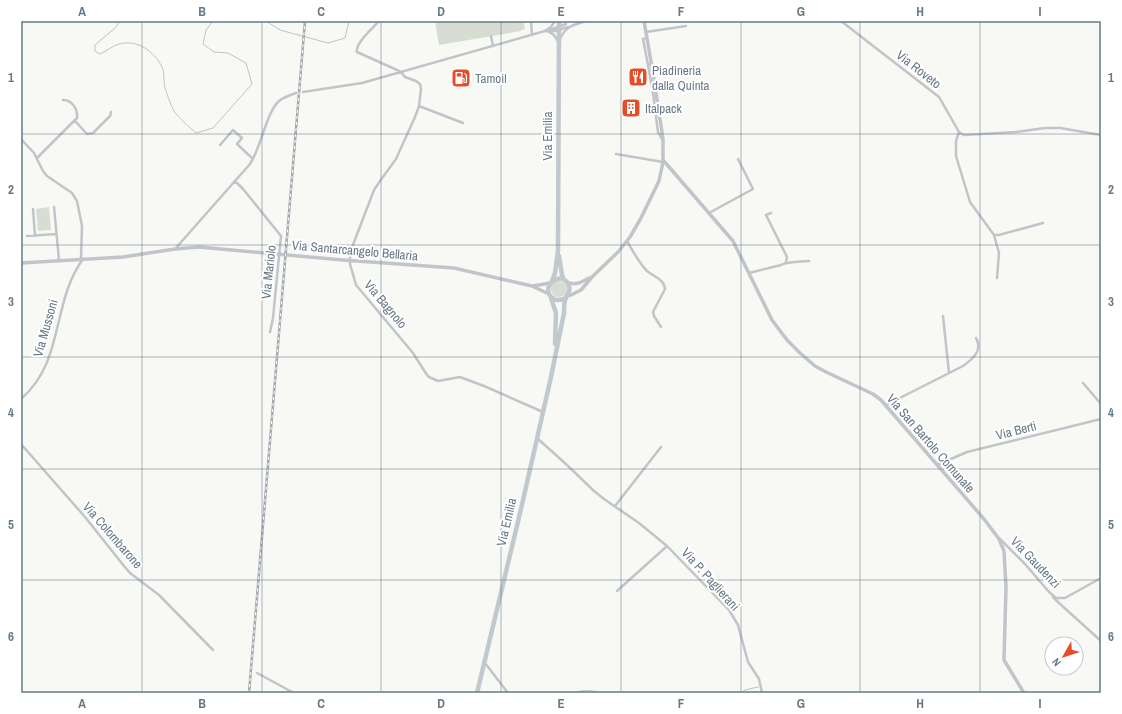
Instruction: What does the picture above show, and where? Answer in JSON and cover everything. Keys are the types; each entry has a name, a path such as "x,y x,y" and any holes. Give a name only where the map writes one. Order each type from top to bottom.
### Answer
{"main road":[{"name":"Via Emilia","path":"554,357 556,313 548,290 555,273 558,251 559,26"},
{"name":"Via Emilia","path":"477,693 543,412 566,297 569,294 570,287 562,274 558,251"},
{"path":"551,282 558,279 565,281"},
{"path":"550,295 553,298 560,300 566,297"}],"street":[{"path":"379,21 362,40 356,51 401,72"},
{"path":"531,21 532,33"},
{"path":"547,31 551,28 555,21"},
{"path":"562,21 568,25"},
{"path":"303,92 362,83 493,46 532,33 547,31 554,32 559,26 586,21"},
{"path":"566,297 581,290 627,241 654,194 659,181 663,161 663,142 644,21"},
{"name":"Via Roveto","path":"841,21 939,97 959,132"},
{"path":"846,25 849,21"},
{"path":"559,44 561,36 568,25"},
{"path":"646,32 686,26"},
{"path":"547,31 554,35 559,44"},
{"path":"491,36 493,46"},
{"name":"Via Bagnolo","path":"401,72 405,77 420,84 421,89 419,106 396,159 374,190 351,250 350,264 355,282 413,353 427,375 432,379 438,381 460,377 543,412"},
{"path":"175,248 253,159 271,114 279,101 296,93"},
{"path":"38,158 77,118 78,115 76,110 70,102 63,100"},
{"path":"419,106 463,123"},
{"path":"75,121 87,134 89,134 93,133 110,116 111,112"},
{"path":"998,278 999,253 994,235 970,202 956,156 956,141 959,132 964,135 1060,128 1101,135"},
{"path":"220,145 233,130 242,138 237,144 253,159"},
{"path":"21,139 38,158 43,171 47,176 72,193 77,201 82,226 82,259"},
{"path":"616,154 663,161"},
{"path":"709,213 754,189 738,159"},
{"name":"Via San Bartolo Comunale","path":"663,161 733,241 772,320 787,340 815,366 873,394 881,400 984,519 999,539 1004,551 1006,587 1004,660 1024,693"},
{"name":"Via Mariolo","path":"234,182 243,189 280,236 273,318 270,332"},
{"path":"54,207 59,260"},
{"path":"32,209 35,236"},
{"path":"771,212 766,215 787,257 786,262"},
{"path":"994,235 1043,223"},
{"path":"27,236 56,234"},
{"path":"627,241 643,266 665,285 665,289 653,312 661,327"},
{"name":"Via Santarcangelo Bellaria","path":"21,263 124,257 175,248 199,247 454,268 532,286 550,295"},
{"name":"Via Mussoni","path":"21,399 30,391 48,361 58,330 66,292 82,259"},
{"path":"749,273 781,265 786,262 791,263 809,261"},
{"path":"565,281 570,284 576,284 592,277"},
{"name":"Via Santarcangelo Bellaria","path":"532,286 551,282"},
{"path":"943,316 949,373"},
{"path":"886,405 972,360 978,351 979,343 976,338"},
{"path":"1084,383 1101,404"},
{"name":"Via Berti","path":"937,465 967,452 1101,420"},
{"name":"Via P. Paglierani","path":"537,438 594,491 639,523 667,546 729,610 738,625 748,662 759,679 762,693"},
{"name":"Via Colombarone","path":"21,444 130,573 160,595 213,650"},
{"path":"615,506 661,447"},
{"name":"Via Gaudenzi","path":"999,539 1025,564 1056,598 1065,598 1101,578"},
{"name":"Via P. Paglierani","path":"617,591 667,546"},
{"path":"1049,592 1101,641"},
{"path":"484,663 508,693"},
{"path":"256,673 294,693"}],"shaded area":[{"path":"435,21 523,21 525,29 521,31 439,45"},
{"path":"49,207 51,230 38,231 36,209"},
{"path":"559,281 565,283 567,289 565,295 559,297 553,295 551,289 553,283"}],"waterway":[{"path":"120,21 115,28 95,45 95,51 100,54 116,45 126,43 132,43 150,51 162,67 165,88 174,111 196,133 213,128 252,84 246,63 228,53 214,52 203,44 206,30 213,21"},
{"path":"266,21 280,30 328,43 345,38 349,21"},
{"path":"741,693 745,690 758,687"},
{"path":"575,693 588,690 600,693"}],"railway":[{"path":"249,693 305,21"}],"place":[{"name":"Piadineria dalla Quinta","path":"638,77"},
{"name":"Tamoil","path":"461,78"},
{"name":"Italpack","path":"631,108"}]}
